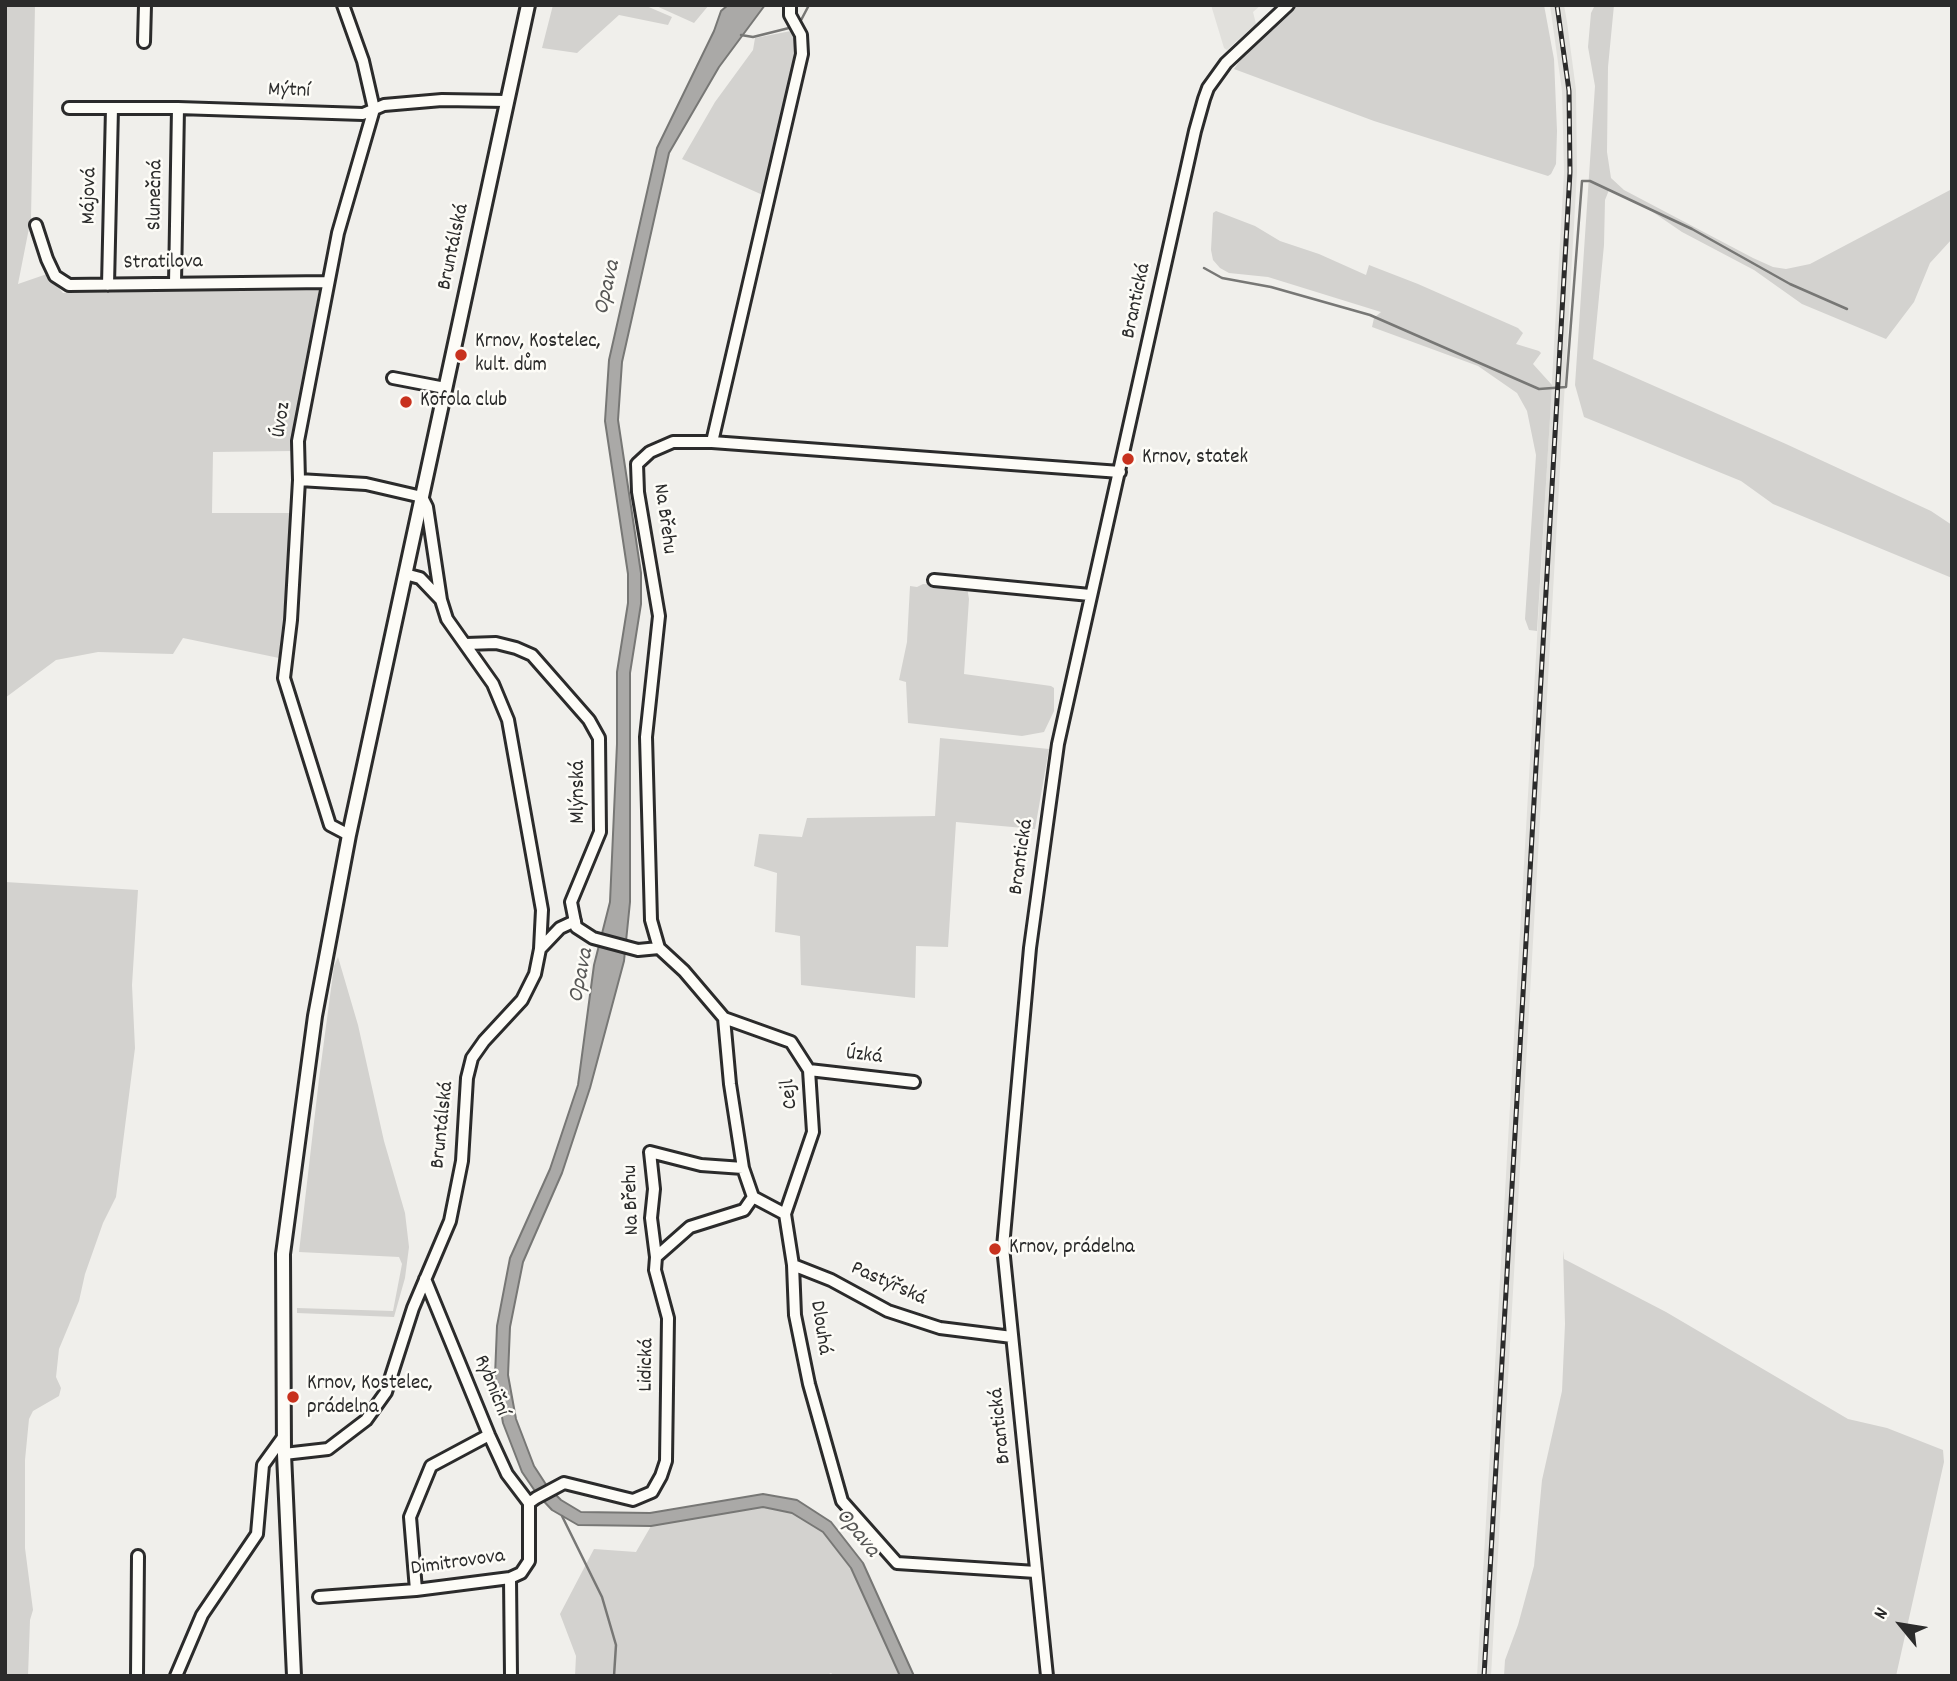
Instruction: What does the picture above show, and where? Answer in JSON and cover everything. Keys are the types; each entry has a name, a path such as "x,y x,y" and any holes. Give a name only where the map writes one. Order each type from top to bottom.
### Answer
{"main road":[{"name":"Bruntálská","path":"294,1676 284,1454 283,1254 315,1016 349,835 528,5"}],"street":[{"path":"144,42 145,5"},
{"name":"Úvoz","path":"343,5 363,61 374,109 338,233 298,441 299,481 291,621 284,678 330,825 349,835"},
{"path":"790,5 801,36 802,54 712,442 1120,472"},
{"name":"Brantická","path":"1048,1676 1003,1247 1030,948 1058,744 1195,131 1209,88 1222,67 1288,5"},
{"name":"Mýtní","path":"69,108 178,108 363,114 384,105 442,100 506,101"},
{"name":"Májová","path":"108,285 112,108"},
{"name":"Slunečná","path":"175,283 178,108"},
{"name":"Stratilova","path":"36,225 55,276 69,285 328,282"},
{"path":"393,378 446,388"},
{"name":"Na Břehu","path":"659,948 651,920 646,737 659,616 638,492 637,464 650,452 673,442 712,442"},
{"path":"299,481 366,484 422,496"},
{"name":"Bruntálská","path":"284,1454 328,1449 366,1420 386,1392 413,1308 450,1222 462,1161 467,1078 472,1058 522,1000 535,974 541,949 542,909 508,720 493,684 447,619 441,600 427,507 422,496"},
{"name":"Bruntálská","path":"405,574 420,578 441,600"},
{"path":"934,580 1090,595"},
{"name":"Mlýnská","path":"466,644 496,643 533,655 589,720 599,738 600,832 571,902 575,921"},
{"path":"541,949 560,928 575,921 576,927 593,938 638,950 659,948 684,971 724,1018 730,1084 743,1168 753,1197 785,1214"},
{"name":"Cejl","path":"724,1018 792,1042 809,1070 813,1132 785,1214"},
{"name":"Úzká","path":"809,1070 914,1083"},
{"name":"Na Břehu","path":"656,1257 651,1218 654,1189 650,1152 701,1165 743,1168"},
{"path":"656,1257 690,1227 744,1210 753,1197"},
{"name":"Dlouhá","path":"785,1214 793,1265 795,1315 810,1384 842,1501 897,1563 1036,1572"},
{"name":"Lidická","path":"532,1501 564,1483 633,1500 652,1492 662,1476 666,1461 668,1318 655,1270 656,1257"},
{"name":"Pastýřská","path":"793,1265 831,1280 888,1311 940,1328 1012,1337"},
{"name":"Rybniční","path":"425,1279 507,1474 532,1501"},
{"path":"416,1590 410,1517 430,1466 489,1435"},
{"path":"176,1676 202,1615 257,1534 263,1465 284,1436"},
{"name":"Dimitrovova","path":"319,1597 416,1590 510,1578 522,1573 529,1561 532,1501"},
{"path":"137,1676 138,1556"},
{"path":"510,1578 511,1676"}],"shaded area":[{"path":"5,5 35,5 31,218 18,284 47,274 63,293 319,289 293,451 213,452 212,513 293,513 279,658 183,638 173,654 98,652 56,660 5,698"},
{"path":"553,5 644,5 672,17 668,25 619,15 577,53 542,48"},
{"path":"654,5 709,5 694,23"},
{"path":"728,5 765,5 719,67 669,153 622,362 618,420 641,573 641,604 630,673 630,902 624,961 590,1088 562,1173 523,1262 510,1327 508,1375 516,1419 534,1466 547,1486 561,1500 581,1512 650,1513 763,1494 797,1500 831,1522 863,1563 914,1676 900,1676 851,1568 823,1532 792,1513 763,1507 651,1526 578,1525 552,1510 522,1472 503,1423 495,1376 497,1326 510,1258 550,1169 578,1085 594,965 610,902 617,744 617,672 628,603 628,574 605,421 609,360 657,148 714,31 721,11"},
{"path":"1211,5 1261,5 1253,12 1256,24 1227,50 1224,48"},
{"path":"1295,5 1544,5 1554,59 1557,131 1556,164 1551,174 1548,176 1374,121 1234,69 1246,52"},
{"path":"1550,5 1564,5 1567,22 1576,90 1577,172 1491,1676 1477,1676 1564,172 1562,91"},
{"path":"1595,5 1614,5 1608,67 1607,152 1611,178 1624,190 1753,258 1773,267 1786,269 1810,264 1952,189 1952,239 1930,263 1914,302 1886,339 1802,304 1754,270 1682,232 1641,204 1609,190 1605,200 1604,245 1593,359 1931,511 1952,525 1952,578 1773,504 1741,481 1584,417 1575,385 1595,86 1588,47 1591,13"},
{"path":"796,30 799,52 765,196 682,159 715,102 753,50 755,38"},
{"path":"1216,211 1255,226 1280,241 1319,254 1366,275 1369,265 1418,284 1518,328 1523,333 1516,344 1541,353 1533,364 1552,385 1537,631 1529,630 1525,619 1536,455 1527,411 1517,393 1478,366 1372,327 1374,318 1381,312 1268,277 1229,273 1220,268 1213,260 1211,250 1213,213"},
{"path":"923,584 967,587 969,599 964,674 1054,688 1054,711 1044,732 1022,736 908,723 906,682 899,680 907,642 910,586"},
{"path":"940,738 1049,749 1035,829 956,822 948,947 916,946 915,998 801,985 800,936 775,932 777,873 754,866 759,834 802,837 807,818 935,816"},
{"path":"5,882 138,890 132,985 135,1048 116,1197 103,1223 85,1274 79,1301 59,1349 56,1377 61,1388 59,1396 33,1411 29,1419 25,1460 25,1548 33,1610 30,1620 28,1676 5,1676"},
{"path":"338,957 358,1025 384,1141 405,1213 409,1247 405,1278 394,1317 297,1313 297,1308 393,1311 402,1264 399,1257 299,1252 319,1079 334,966"},
{"path":"1563,1250 1564,1259 1666,1312 1848,1419 1887,1428 1943,1450 1944,1462 1896,1676 1504,1676 1505,1660 1518,1625 1534,1566 1542,1480 1562,1391 1565,1324"},
{"path":"763,1507 792,1513 823,1532 851,1568 900,1676 834,1676 831,1673 825,1676 575,1676 576,1656 560,1614 594,1549 636,1552 651,1526"}],"waterway":[{"path":"799,24 809,5"},
{"path":"741,35 753,37 793,27"},
{"path":"1204,268 1222,278 1271,287 1370,315 1539,389 1566,387 1582,181 1590,181 1692,229 1790,284 1847,309"},
{"path":"562,1516 602,1597 616,1645 614,1676"}],"railway":[{"path":"1484,1676 1570,172 1569,91 1557,5"}],"place":[{"name":"Krnov, Kostelec, kult. dům","path":"461,355"},
{"name":"Kofola club","path":"406,402"},
{"name":"Krnov, statek","path":"1128,459"},
{"name":"Krnov, prádelna","path":"995,1249"},
{"name":"Krnov, Kostelec, prádelna","path":"293,1397"}],"water label":[{"name":"Opava","path":"609,288"},
{"name":"Opava","path":"583,976"},
{"name":"Opava","path":"856,1534"}]}
